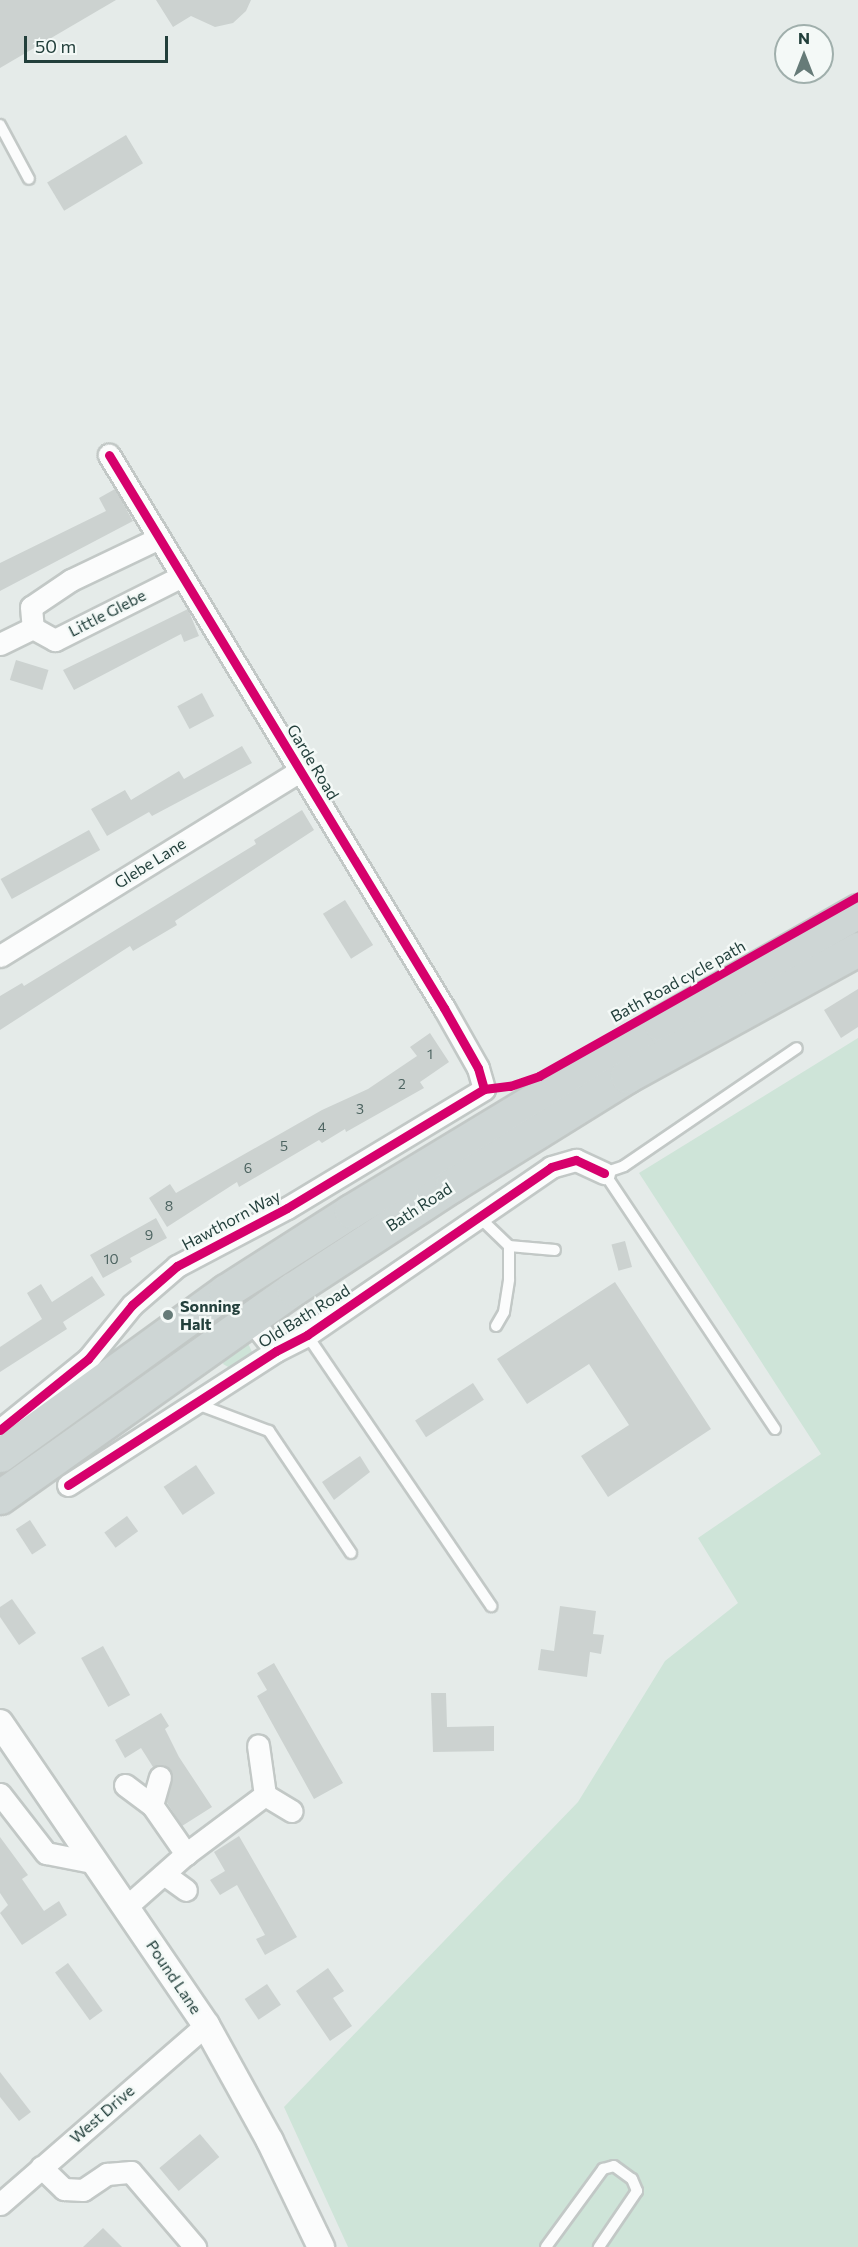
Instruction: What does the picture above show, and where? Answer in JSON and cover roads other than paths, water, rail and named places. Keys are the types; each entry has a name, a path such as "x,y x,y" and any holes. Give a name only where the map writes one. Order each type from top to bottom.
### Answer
{"main road":[{"name":"Bath Road","path":"0,1455 226,1291 624,1046 858,910"},
{"name":"Bath Road","path":"0,1497 250,1319 443,1191 627,1077 858,948"},
{"path":"226,1291 250,1319"}],"street":[{"name":"Garde Road","path":"109,455 444,1008 478,1068 484,1089"},
{"path":"0,644 33,628 31,607 71,580 159,538"},
{"name":"Little Glebe","path":"33,628 55,640 182,576"},
{"name":"Glebe Lane","path":"0,956 301,770"},
{"name":"Hawthorn Way","path":"0,1430 88,1359 132,1305 177,1266 287,1208 484,1089"},
{"name":"Old Bath Road","path":"68,1485 276,1351 307,1335 551,1167 576,1160 604,1173"},
{"name":"Old Bath Road","path":"250,1319 276,1351"},
{"name":"Pound Lane","path":"0,1722 206,2025 270,2141 321,2247"},
{"path":"258,1746 265,1795"},
{"path":"152,1805 160,1777"},
{"path":"125,1785 152,1805 186,1854"},
{"path":"0,1794 46,1853 97,1863"},
{"path":"265,1795 292,1810"},
{"path":"126,1907 186,1854 265,1795"},
{"path":"164,1874 186,1890"},
{"name":"West Drive","path":"0,2204 206,2025"},
{"path":"41,2167 64,2189 83,2190 107,2174 131,2172 195,2247"}],"lane":[{"path":"0,125 29,179"},
{"path":"775,1429 604,1173 624,1166 797,1048"},
{"path":"479,1216 509,1246 555,1250"},
{"path":"496,1326 504,1312 509,1279 509,1246"},
{"path":"307,1335 491,1606"},
{"path":"197,1404 269,1431 351,1553"},
{"path":"546,2247 603,2169 614,2166 632,2179 637,2191 598,2247"}],"place":[{"name":"Sonning Halt","path":"168,1315"}]}
